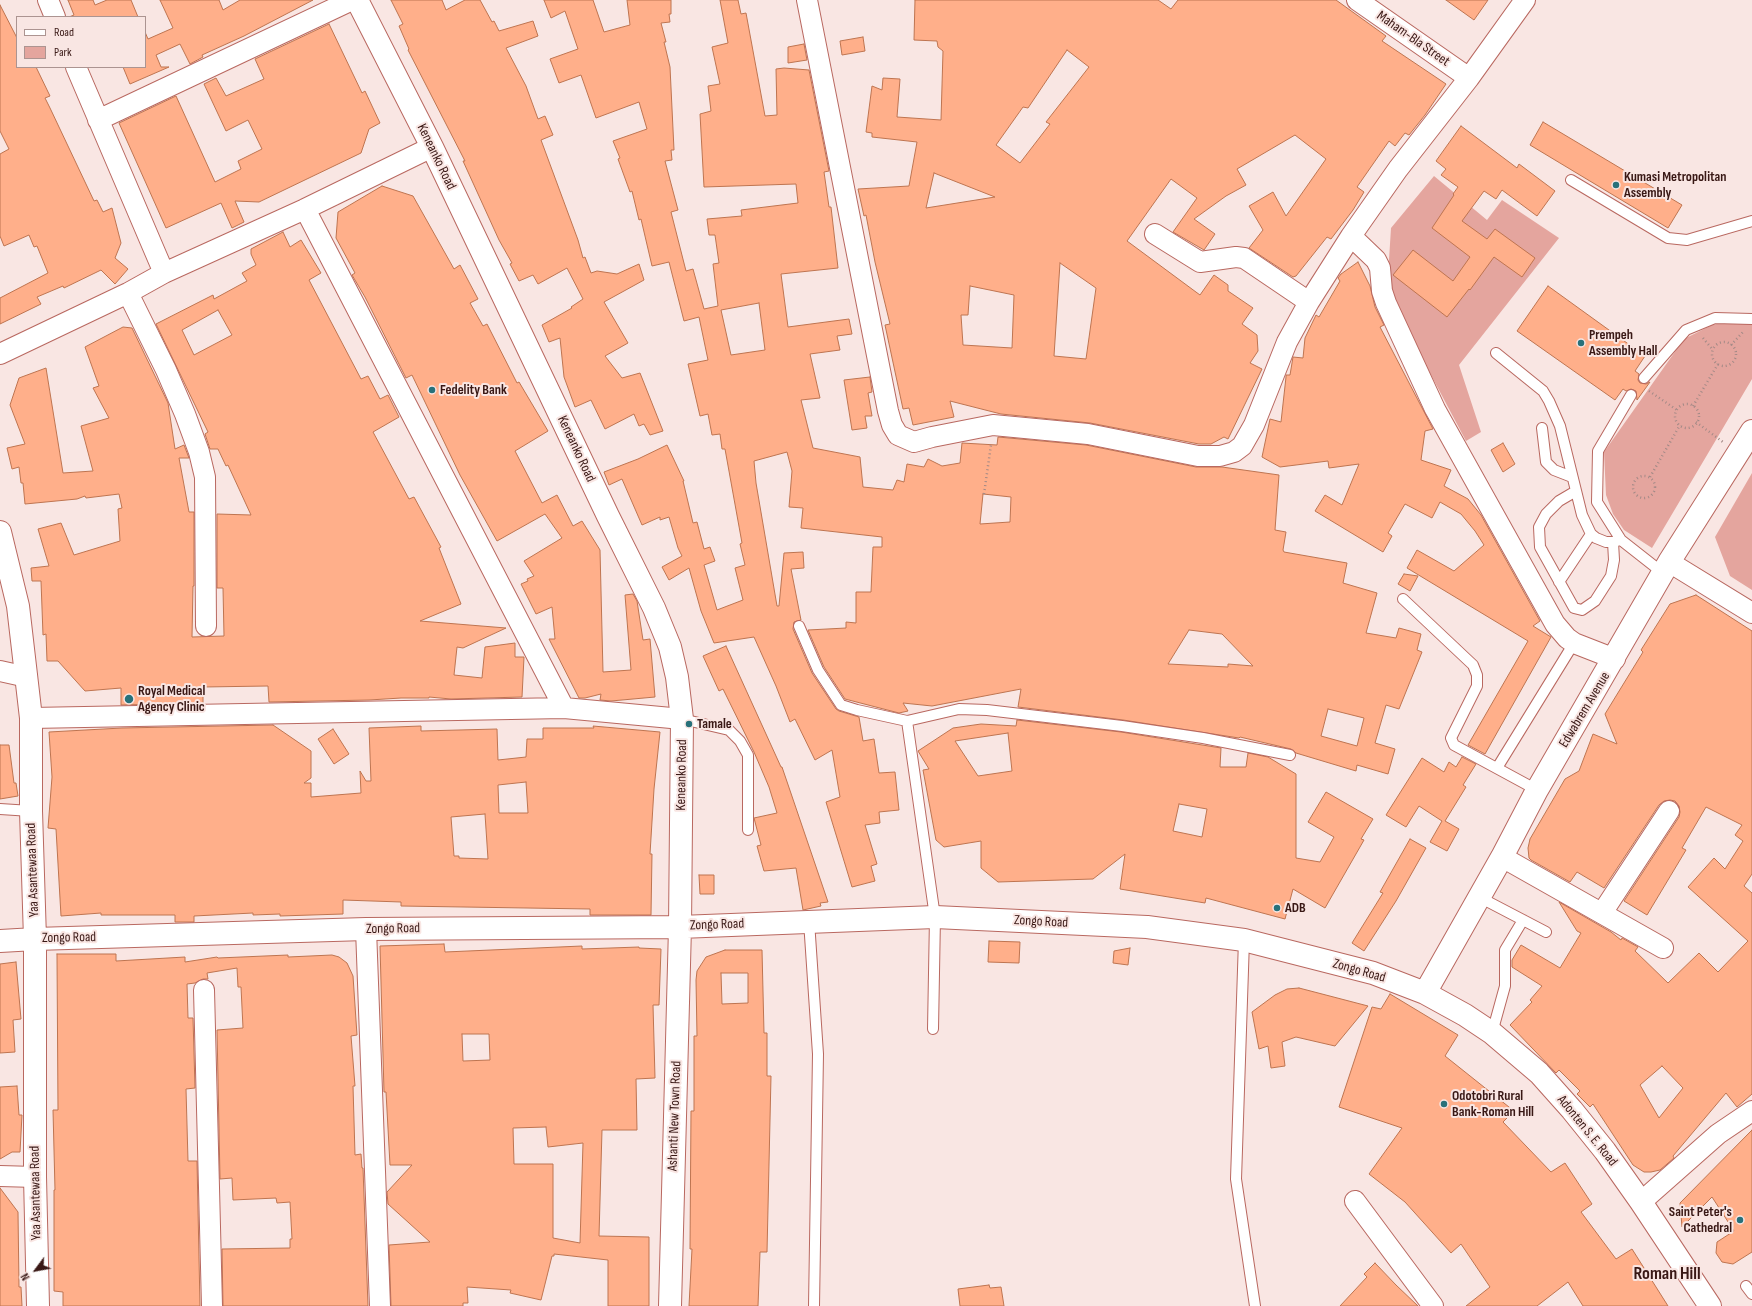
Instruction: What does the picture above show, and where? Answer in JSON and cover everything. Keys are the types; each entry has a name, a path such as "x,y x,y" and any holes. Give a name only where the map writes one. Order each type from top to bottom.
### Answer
{"street":[{"path":"48,0 55,16"},
{"path":"98,120 352,0"},
{"name":"Keneanko Road","path":"357,0 432,147 608,516 654,608 670,647 677,677 682,719 680,927"},
{"path":"807,0 892,425 898,435 914,442 932,436 993,425 1088,434 1198,456 1220,456 1234,452 1242,446 1254,425 1287,342 1309,302 1351,236 1398,169 1469,78 1525,0"},
{"name":"Maham-Bla Street","path":"1357,0 1469,78"},
{"path":"76,68 164,273"},
{"path":"0,354 128,293 164,273 305,209 432,147"},
{"path":"305,209 564,708"},
{"path":"1155,234 1200,262 1236,257 1244,258 1309,302"},
{"path":"1351,236 1376,260 1380,268 1382,291 1386,304 1435,409 1555,624 1567,638 1574,643 1615,659"},
{"path":"128,293 166,370 185,414 205,477 206,626"},
{"name":"Edwabrem Avenue","path":"1425,993 1502,857 1537,790 1615,659 1666,568 1752,431"},
{"name":"Yaa Asantewaa Road","path":"1,538 18,606 31,718 31,811 35,939 35,1177 38,1306"},
{"path":"1666,568 1752,612"},
{"path":"0,671 26,677"},
{"path":"31,718 564,708 682,719"},
{"path":"1602,913 1669,811"},
{"path":"1502,857 1663,948"},
{"name":"Zongo Road","path":"0,942 35,939 366,930 680,927 935,917 1147,927 1244,940 1372,973 1425,993"},
{"name":"Ashanti New Town Road","path":"670,1306 680,927"},
{"path":"366,930 380,1306"},
{"path":"204,990 212,1306"},
{"name":"Adonten S. E. Road","path":"1425,993 1465,1015 1492,1033 1539,1074 1572,1110 1605,1151 1641,1202 1710,1306"},
{"path":"1641,1202 1718,1134 1752,1110"},
{"path":"0,1176 35,1177"},
{"path":"1355,1201 1433,1306"}],"lane":[{"path":"1571,180 1668,238 1687,240 1752,221"},
{"path":"1644,378 1686,330 1715,318 1752,319"},
{"path":"1496,353 1543,391 1560,426 1582,516 1591,534 1596,538 1606,542 1617,541"},
{"path":"1631,395 1598,451 1597,502 1617,541 1666,568"},
{"path":"1542,428 1546,462 1554,470 1572,477"},
{"path":"1576,491 1558,501 1546,514 1539,527 1540,548 1574,608 1582,610 1595,602 1611,576 1617,541"},
{"path":"1559,582 1591,534"},
{"path":"1403,599 1474,665 1477,675 1477,686 1451,738 1454,745 1537,790"},
{"path":"800,626 818,670 841,705 857,710 907,721 959,709 987,710 1122,726 1203,738 1290,755"},
{"path":"1497,768 1574,643"},
{"path":"682,719 729,730 740,741 748,755 748,830"},
{"path":"907,721 935,917 933,1030"},
{"path":"0,809 31,811"},
{"path":"1479,897 1546,932"},
{"path":"1492,1033 1505,986 1505,950 1522,920"},
{"path":"809,921 818,1054 814,1306"},
{"path":"1244,940 1236,1179 1255,1306"}],"path":[{"path":"1721,343 1731,345 1735,349 1735,359 1727,366 1718,364 1714,360 1713,350 1716,345 1721,343"},
{"path":"1693,406 1718,364"},
{"path":"1647,390 1677,410"},
{"path":"1683,404 1693,406 1698,415 1696,422 1690,427 1680,425 1675,416 1677,410 1683,404"},
{"path":"1696,422 1738,453"},
{"path":"984,494 993,425"},
{"path":"1650,477 1680,425"},
{"path":"1640,476 1650,477 1654,481 1655,491 1648,498 1638,497 1634,494 1633,484 1640,476"}],"green space":[{"path":"1434,176 1487,220 1502,200 1559,238 1459,365 1481,432 1466,441 1387,292 1391,228"},
{"path":"1726,322 1752,323 1752,379 1652,548 1624,530 1613,514 1606,495 1604,452 1684,339 1712,325"},
{"path":"1752,473 1752,590 1730,576 1715,537"}],"building":[{"path":"68,0 93,0 95,5 107,0 131,0 138,16 72,16 74,15"},
{"path":"160,0 219,0 223,10 240,0 313,0 244,36 202,55 203,57 190,64 180,44 156,55 161,67 169,67 130,84 123,68 146,68 146,34 148,39 173,28"},
{"path":"391,0 442,0 446,10 465,0 480,0 492,22 494,21 499,31 533,21 538,36 506,48 526,86 538,119 545,116 553,135 541,140 578,240 583,258 585,257 591,273 597,271 617,274 639,264 644,280 604,302 628,343 605,356 622,378 640,373 663,431 650,435 644,424 639,426 634,414 605,429 591,400 575,407 564,377 560,338 549,342 542,325 572,308 571,307 583,299 567,268 538,284 533,275 519,281 510,264 512,263 499,240 463,161 465,161 408,50 409,49 399,26 403,24"},
{"path":"544,0 593,0 604,32 630,25 627,0 671,0 671,14 669,14 670,22 661,23 670,67 674,150 671,150 672,160 665,161 678,210 671,212 686,271 693,269 704,309 718,306 713,264 719,263 715,235 709,235 707,219 742,216 741,210 798,203 796,184 704,187 700,114 711,111 708,86 720,84 712,47 728,43 720,0 738,0 741,14 746,13 765,116 777,115 776,69 784,68 809,70 829,171 824,172 829,207 831,207 838,268 781,274 788,327 849,319 852,334 837,336 840,350 810,354 820,398 801,400 813,448 860,457 863,487 893,490 897,480 904,482 907,464 924,467 928,459 942,466 960,463 962,443 997,445 998,437 1086,445 1196,467 1222,467 1279,475 1275,530 1286,532 1284,552 1347,563 1343,583 1377,593 1366,633 1396,638 1399,628 1421,634 1417,650 1422,652 1399,709 1386,705 1375,743 1395,749 1388,774 1357,765 1356,771 1296,753 1291,749 1240,737 1018,707 1021,689 932,706 903,703 908,711 899,713 845,699 824,667 808,630 846,628 846,622 856,623 856,592 871,592 873,547 882,547 882,537 801,528 803,508 789,507 792,471 787,452 754,461 756,483 777,606 779,606 784,553 803,552 804,568 791,569 801,620 794,622 793,629 812,673 836,709 859,717 863,741 874,739 879,773 895,772 899,810 879,812 880,823 865,825 877,864 871,866 875,881 852,887 826,802 840,797 832,750 815,760 795,719 790,722 754,637 714,643 701,611 689,568 669,580 662,567 682,556 678,548 669,517 660,520 660,517 642,525 622,479 609,485 604,472 638,459 667,445 684,481 693,523 697,522 704,549 710,547 715,561 704,565 717,610 743,600 735,568 745,565 740,544 742,543 725,449 722,449 720,434 712,435 708,414 700,416 688,364 708,360 699,317 684,321 669,262 652,266 641,219 639,220 632,191 630,192 618,159 620,158 613,141 647,129 639,102 596,118 581,75 559,83 550,59 578,49 565,11 551,18","holes":["759,303 765,350 731,355 721,310","983,494 1011,497 1010,522 980,524","1189,630 1222,634 1253,666 1228,664 1228,667 1168,664","1328,709 1364,718 1357,746 1321,736"]},
{"path":"915,0 1158,0 1171,9 1178,0 1336,0 1386,36 1382,41 1446,84 1425,115 1409,135 1405,133 1395,146 1389,141 1357,187 1364,192 1353,210 1331,239 1327,237 1296,276 1293,277 1249,248 1263,230 1249,206 1273,192 1286,216 1326,159 1295,135 1237,169 1246,185 1226,196 1194,219 1215,234 1204,250 1173,232 1197,198 1171,179 1127,241 1200,295 1214,275 1228,285 1228,291 1253,308 1242,324 1257,335 1258,351 1250,363 1262,369 1228,439 1224,437 1211,444 1199,444 1090,423 1001,414 950,401 954,417 913,425 909,408 903,409 885,325 890,324 875,262 866,215 864,216 858,189 909,186 917,142 872,137 872,133 866,132 872,86 882,90 883,78 900,79 897,117 941,120 943,51 938,47 937,41 914,40","holes":["1067,50 1089,67 1046,122 1050,124 1020,163 996,145 1023,107 1028,108","934,173 995,197 926,208","1060,263 1096,288 1086,359 1054,356","970,286 1014,295 1012,348 963,345 961,315 968,315"]},
{"path":"1446,0 1488,0 1474,20"},
{"path":"0,5 16,36 16,68 36,68 50,96 45,98 94,201 97,200 103,212 112,208 121,243 115,258 128,269 115,284 101,270 64,288 63,286 37,297 41,304 0,324 0,298 48,273 37,246 34,247 29,235 4,246 0,236 0,154 9,149 0,131"},
{"path":"329,24 362,93 365,91 380,123 369,129 361,153 259,202 235,201 244,222 232,228 221,203 166,228 119,123 176,96 215,182 241,169 238,161 262,149 248,120 226,131 204,84 216,78 226,96 264,79 255,59"},
{"path":"863,37 865,51 842,55 840,41"},
{"path":"804,44 807,60 788,63 788,47"},
{"path":"1543,122 1682,205 1668,228 1530,145"},
{"path":"1461,126 1517,168 1519,164 1555,191 1537,216 1502,190 1496,199 1484,191 1462,221 1487,239 1495,229 1535,258 1522,277 1494,257 1470,290 1469,289 1447,317 1393,275 1413,250 1453,281 1470,257 1432,228 1458,187 1441,175 1446,169 1436,161"},
{"path":"382,186 413,196 454,269 460,265 478,299 470,303 483,326 487,324 517,383 519,382 548,431 515,451 542,503 557,495 573,526 582,521 600,550 603,672 631,670 625,595 633,594 637,601 643,640 650,639 655,697 611,701 600,700 601,694 579,698 549,639 555,639 552,607 536,614 521,584 534,576 524,561 562,538 545,514 497,541 460,475 412,375 406,378 365,297 352,275 355,273 336,238 338,212"},
{"path":"283,232 290,247 301,240 321,273 309,280 361,379 368,376 380,399 388,395 399,417 373,432 409,499 414,497 441,547 439,548 461,604 420,621 506,628 463,648 457,647 454,675 482,678 485,647 515,643 515,657 524,657 522,697 451,699 429,697 269,702 268,686 203,687 203,703 121,705 121,688 85,691 58,661 47,661 46,634 43,635 41,581 32,581 31,568 49,566 38,529 61,523 74,555 120,541 118,509 122,508 119,494 86,498 85,496 77,499 25,504 23,483 21,483 19,467 12,469 7,448 25,444 10,405 19,378 46,368 63,473 93,471 81,426 109,418 93,388 99,386 85,347 123,327 132,328 168,403 175,449 184,445 189,458 179,458 189,512 194,512 192,637 224,636 223,588 217,588 217,514 251,515 228,465 226,466 218,449 210,449 205,434 208,432 156,324 213,295 214,299 247,281 242,273 256,265 251,254 251,249","holes":["218,310 232,335 194,355 182,330"]},
{"path":"1358,262 1370,286 1375,307 1384,325 1380,327 1433,429 1425,431 1421,460 1451,470 1444,486 1468,499 1481,515 1540,621 1533,626 1551,637 1485,754 1468,745 1528,641 1407,568 1417,550 1454,571 1484,545 1475,531 1461,514 1440,502 1432,518 1405,504 1388,533 1392,536 1383,552 1315,511 1325,495 1342,505 1359,464 1329,468 1328,461 1280,467 1262,457 1270,419 1281,422 1286,375 1290,375 1293,357 1303,358 1305,338 1316,315 1319,317 1340,281 1338,278 1341,274"},
{"name":"Prempeh Assembly Hall","path":"1548,286 1645,356 1635,371 1639,374 1638,380 1640,383 1646,384 1650,382 1637,400 1636,391 1631,389 1626,391 1623,389 1615,400 1517,331"},
{"path":"870,377 872,392 868,393 872,416 865,416 867,428 852,430 844,380"},
{"path":"1503,443 1515,464 1503,472 1491,450"},
{"path":"1404,574 1418,576 1410,591 1398,584"},
{"path":"1696,595 1752,631 1752,874 1744,886 1752,893 1752,1094 1737,1107 1726,1093 1673,1156 1674,1158 1660,1170 1644,1172 1633,1165 1593,1104 1590,1107 1577,1094 1580,1091 1559,1070 1556,1073 1510,1025 1532,1002 1530,1000 1542,986 1512,967 1512,960 1521,945 1560,968 1581,933 1577,931 1559,902 1611,932 1621,940 1622,938 1638,947 1635,951 1668,983 1699,953 1718,972 1748,941 1688,887 1714,858 1725,869 1743,841 1735,835 1742,825 1706,807 1682,848 1686,850 1647,915 1624,901 1679,817 1679,806 1675,801 1664,801 1659,805 1604,888 1577,872 1570,882 1529,858 1528,848 1530,839 1565,779 1579,771 1593,734 1617,744 1605,714 1643,652 1641,650 1670,604","holes":["1662,1066 1683,1088 1659,1118 1640,1085"]},
{"path":"726,646 782,767 828,902 820,903 821,906 803,910 796,868 764,871 757,846 761,845 754,818 777,813 769,787 754,752 723,689 719,691 703,656"},
{"path":"1017,720 1121,732 1221,748 1220,767 1246,767 1248,753 1268,757 1296,774 1296,858 1320,862 1334,837 1308,822 1326,792 1373,819 1361,839 1364,840 1325,908 1293,889 1285,919 1206,898 1205,903 1120,889 1125,854 1093,879 998,882 981,868 981,841 944,847 936,840 923,770 929,769 918,751 953,728 981,724 1016,726","holes":["1008,733 1012,771 978,776 955,741","1179,804 1207,809 1202,837 1173,831"]},
{"path":"273,725 311,751 311,778 304,783 311,783 311,797 361,793 360,771 366,781 371,781 369,728 421,726 421,731 497,729 498,760 526,757 527,739 543,739 543,728 594,728 593,726 660,732 654,789 650,854 652,854 651,915 590,915 590,909 401,906 401,902 343,900 343,914 280,916 280,914 253,915 253,913 194,916 194,922 175,922 175,915 101,915 101,913 61,916 56,829 48,828 52,777 49,732 122,728","holes":["526,782 528,813 499,813 498,785","485,814 488,859 459,858 459,856 454,856 451,817"]},
{"path":"333,729 349,754 334,764 318,739"},
{"path":"0,745 9,745 14,783 16,783 18,796 0,799"},
{"path":"1462,757 1476,764 1463,785 1466,787 1445,821 1459,829 1447,851 1430,842 1442,821 1419,806 1406,827 1386,815 1422,758 1444,772 1449,762 1456,767"},
{"path":"1410,839 1426,848 1396,901 1364,951 1352,943 1383,893 1380,892"},
{"path":"699,875 714,875 714,894 700,894"},
{"path":"989,941 1020,942 1019,963 988,962"},
{"path":"444,944 445,952 582,946 582,949 639,947 661,949 659,1005 653,1005 655,1078 636,1079 637,1130 602,1130 599,1236 649,1237 649,1306 608,1306 608,1260 554,1254 554,1256 552,1256 541,1300 510,1293 511,1290 467,1287 468,1303 463,1303 463,1306 391,1306 389,1245 430,1242 388,1204 387,1192 412,1165 390,1165 386,1092 384,1092 380,946","holes":["462,1034 489,1034 490,1060 463,1061","546,1127 548,1147 583,1143 580,1243 553,1238 553,1164 514,1164 513,1128"]},
{"path":"1130,948 1128,965 1113,963 1114,951"},
{"path":"725,950 762,950 764,1033 767,1033 767,1076 771,1076 767,1252 760,1252 758,1306 689,1306 692,1249 690,1249 691,1111 694,1111 694,1036 697,1036 696,980 697,971 706,957","holes":["721,973 748,973 748,1003 722,1004"]},
{"path":"57,954 116,954 116,961 185,957 185,962 217,957 288,955 288,957 332,955 339,957 347,963 353,976 357,1035 351,1036 355,1086 353,1086 355,1155 361,1154 363,1168 368,1306 223,1306 222,1249 290,1248 290,1239 292,1239 290,1202 277,1203 276,1198 233,1200 232,1178 220,1179 217,1030 243,1028 241,987 238,987 237,968 207,973 208,979 187,984 188,1018 193,1018 195,1088 186,1089 188,1161 197,1161 200,1306 63,1306 63,1292 54,1291 55,1190 53,1110 58,1110"},
{"path":"16,962 21,1019 13,1020 15,1052 0,1053 0,964"},
{"path":"1299,988 1368,1006 1335,1046 1296,1037 1282,1042 1285,1066 1271,1068 1268,1046 1259,1049 1252,1012 1275,995 1287,989"},
{"path":"1390,994 1458,1035 1445,1056 1514,1111 1503,1122 1551,1172 1565,1163 1592,1204 1581,1212 1616,1259 1632,1249 1668,1306 1583,1306 1568,1282 1537,1306 1466,1306 1490,1287 1461,1244 1451,1253 1405,1202 1369,1174 1402,1128 1339,1107 1372,1007 1381,1009"},
{"path":"17,1086 19,1115 22,1115 20,1152 12,1152 0,1159 0,1087"},
{"path":"1752,1130 1752,1252 1733,1264 1722,1262 1716,1253 1717,1242 1734,1231 1712,1197 1682,1227 1680,1203"},
{"path":"0,1188 18,1212 19,1287 21,1287 22,1306 0,1306"},
{"path":"1375,1263 1418,1306 1340,1306 1367,1277 1364,1274"},
{"path":"989,1285 990,1288 1001,1287 1004,1306 960,1306 958,1289"}],"place":[{"name":"Kumasi Metropolitan Assembly","path":"1616,185"},
{"name":"Prempeh Assembly Hall","path":"1581,343"},
{"name":"Fedelity Bank","path":"432,390"},
{"name":"Royal Medical Agency Clinic","path":"129,699"},
{"name":"Tamale","path":"689,724"},
{"name":"ADB","path":"1277,908"},
{"name":"Odotobri Rural Bank-Roman Hill","path":"1444,1104"},
{"name":"Saint Peter's Cathedral","path":"1740,1220"}],"district":[{"name":"Roman Hill","path":"1667,1274"}]}
